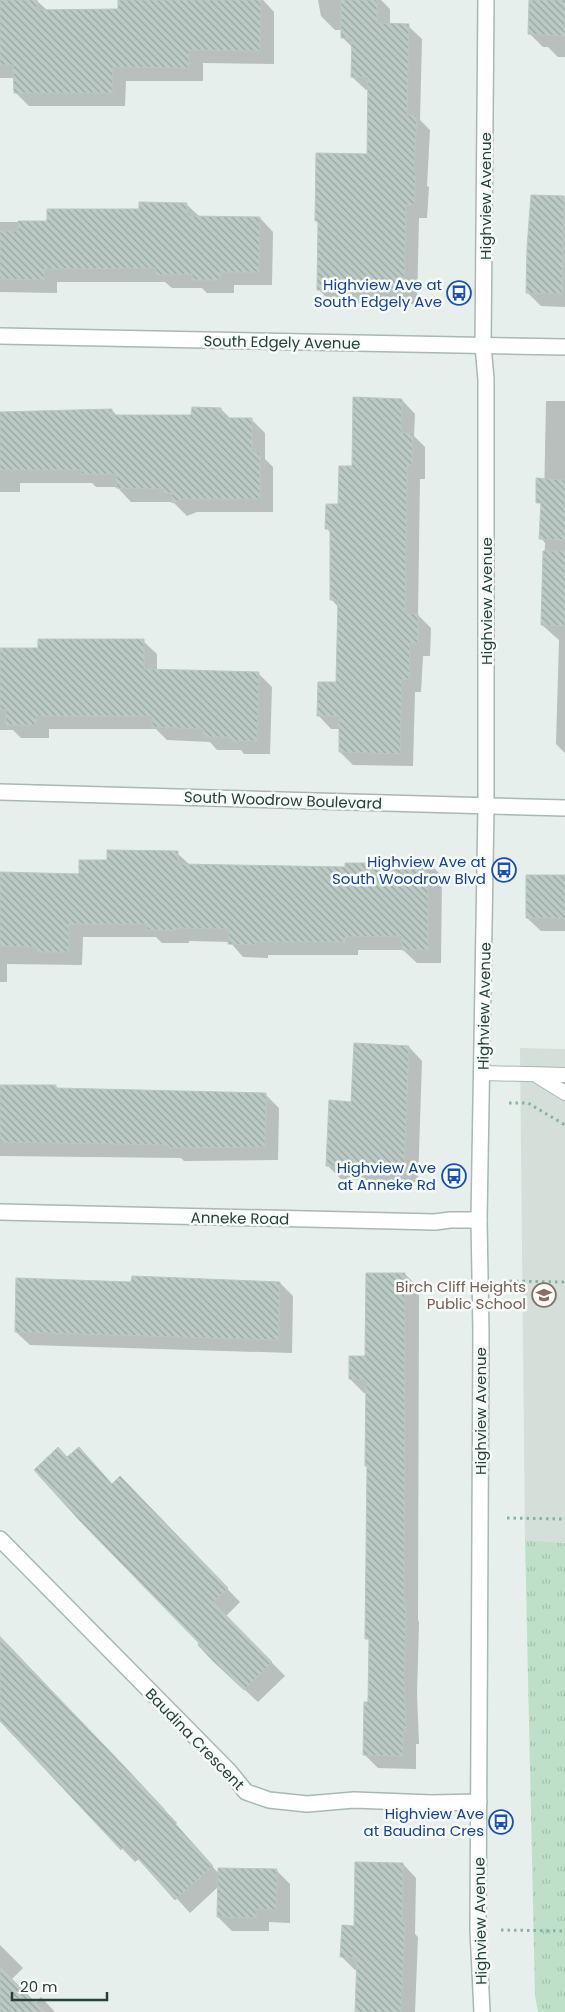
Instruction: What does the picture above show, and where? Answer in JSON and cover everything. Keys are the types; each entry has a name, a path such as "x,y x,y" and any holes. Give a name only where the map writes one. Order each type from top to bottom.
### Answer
{"street":[{"name":"Highview Avenue","path":"482,2012 478,1930 481,1281 479,1220 483,1073 486,807 486,379 483,346 486,0"},
{"name":"South Edgely Avenue","path":"0,336 565,347"},
{"name":"South Woodrow Boulevard","path":"0,792 565,808"},
{"name":"Anneke Road","path":"0,1212 435,1222 479,1220"},
{"name":"Baudina Crescent","path":"0,1539 229,1771 246,1792 269,1800 308,1804 354,1800 432,1803 479,1802"}],"lane":[{"path":"483,1073 565,1075"},
{"path":"535,1074 565,1093"}],"path":[{"path":"509,1103 528,1103 565,1125"},
{"path":"481,1281 565,1282"},
{"path":"507,1518 565,1519"},
{"path":"478,1930 565,1931"}],"shaded area":[{"name":"Birch Cliff Heights Public School","path":"520,1048 565,1049 565,1543 525,1540"}],"green space":[{"path":"525,1540 565,1543 565,2012 538,2012 535,1996"}],"building":[{"path":"0,0 37,0 37,10 118,9 118,0 261,0 260,51 189,50 189,68 113,67 112,93 14,93 13,65 0,65"},
{"path":"341,0 377,0 377,23 409,24 407,115 417,115 414,172 416,173 414,205 406,205 404,291 317,290 318,221 315,221 316,153 367,154 368,77 351,77 352,38 341,38"},
{"path":"529,0 565,0 565,36 528,34"},
{"path":"531,195 564,196 562,294 526,293"},
{"path":"139,202 187,203 187,216 260,217 259,272 220,272 220,280 192,280 192,274 157,275 155,268 44,269 44,280 0,279 0,231 18,231 18,221 47,221 47,209 139,209"},
{"path":"353,397 402,399 401,433 413,433 412,466 407,466 405,613 418,614 418,643 410,643 409,680 402,679 400,754 339,752 339,716 317,716 318,682 336,682 338,600 330,600 330,529 325,529 326,504 338,504 339,466 352,466"},
{"path":"192,407 221,408 221,414 224,414 224,418 252,418 252,452 260,452 260,499 183,499 172,503 172,493 164,493 164,489 116,488 117,474 81,474 81,470 0,470 0,412 112,409 112,415 191,415"},
{"path":"536,478 565,480 565,540 539,539 541,503 536,503"},
{"path":"543,551 565,551 565,626 541,625"},
{"path":"38,639 144,639 144,669 259,672 257,741 229,741 230,737 203,737 203,729 152,727 152,716 36,716 36,725 6,725 6,710 0,710 0,648 38,648"},
{"path":"107,850 178,851 178,864 345,867 345,863 428,861 428,950 402,950 402,936 345,937 345,942 255,942 255,945 228,944 229,929 176,928 176,930 147,930 147,924 69,924 69,952 37,952 37,947 0,946 0,872 79,874 79,860 107,860"},
{"path":"526,875 565,875 565,918 526,918"},
{"path":"354,1043 409,1046 404,1169 326,1166 329,1100 351,1102"},
{"path":"0,1085 56,1085 56,1088 266,1093 265,1147 169,1148 169,1145 0,1142"},
{"path":"366,1273 405,1273 404,1607 406,1607 404,1680 406,1731 403,1731 403,1756 363,1755 364,1702 368,1702 369,1639 365,1639 366,1380 349,1379 349,1356 365,1356"},
{"path":"132,1276 280,1282 278,1340 15,1332 16,1278 131,1282"},
{"path":"58,1447 67,1457 79,1447 112,1484 120,1476 228,1588 213,1602 272,1662 244,1690 212,1660 198,1645 199,1643 80,1521 34,1470"},
{"path":"0,1637 125,1767 213,1866 175,1900 126,1845 121,1850 0,1721"},
{"path":"355,1862 403,1863 402,1922 405,1922 401,2012 355,2012 357,1958 340,1957 342,1925 354,1926"},
{"path":"218,1868 277,1869 276,1910 256,1909 256,1918 217,1917"},
{"path":"0,1967 45,2012 0,2012"}],"place":[{"name":"Highview Ave at South Edgely Ave","path":"459,293"},
{"name":"Highview Ave at South Woodrow Blvd","path":"504,870"},
{"name":"Highview Ave at Anneke Rd","path":"454,1176"},
{"name":"Birch Cliff Heights Public School","path":"544,1295"},
{"name":"Highview Ave at Baudina Cres","path":"501,1822"}]}
